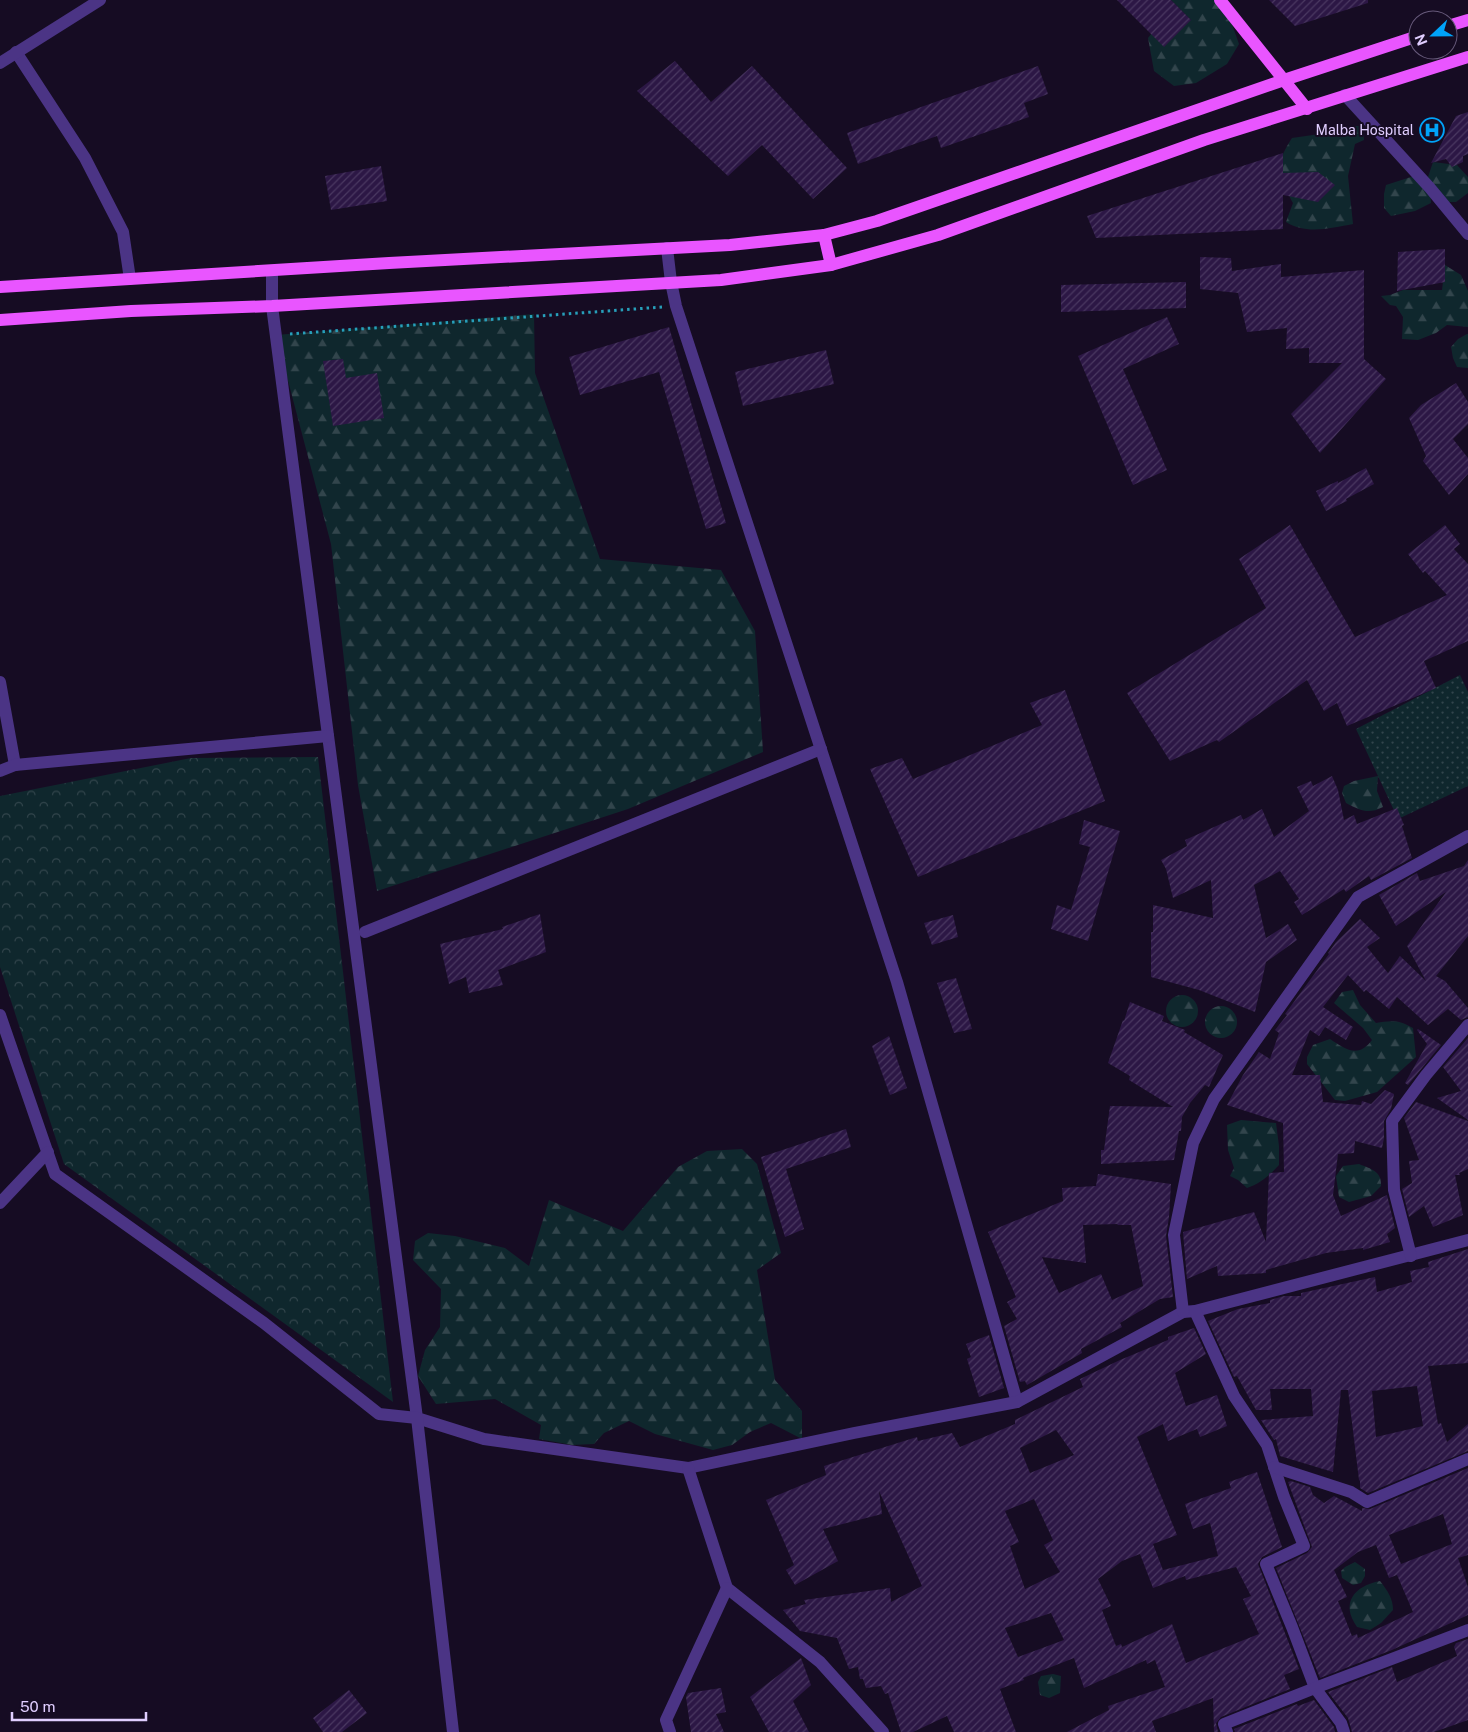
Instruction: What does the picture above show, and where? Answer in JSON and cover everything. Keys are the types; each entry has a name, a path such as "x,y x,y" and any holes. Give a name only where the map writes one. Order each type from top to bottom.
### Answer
{"main road":[{"path":"1220,0 1307,109"},
{"path":"0,287 730,245 824,235 877,221 1284,80 1408,39"},
{"path":"0,320 131,311 272,306 720,280 831,265 938,235 1204,140 1468,57"},
{"path":"824,235 831,265"}],"street":[{"path":"0,63 100,0"},
{"path":"16,52 84,158 123,232 130,279"},
{"path":"1345,95 1430,188 1468,234"},
{"path":"667,248 676,306 897,982 1017,1402"},
{"path":"272,271 272,306 417,1418 453,1732"},
{"path":"0,682 15,765"},
{"path":"0,772 15,765 328,736"},
{"path":"365,932 821,749"},
{"path":"1344,1732 1341,1723 1315,1688 1266,1564 1304,1546 1284,1497 1267,1445 1234,1396 1189,1311 1174,1235 1193,1143 1214,1099 1358,898 1468,836"},
{"path":"0,1015 55,1174 264,1324 379,1414 417,1418 484,1439 688,1468 854,1433 1017,1402 1189,1311 1468,1240"},
{"path":"1411,1256 1394,1190 1392,1120 1426,1074 1468,1024"},
{"path":"0,1203 48,1152"},
{"path":"1274,1467 1351,1492 1367,1502 1468,1459"},
{"path":"688,1468 727,1588 820,1662 883,1732"},
{"path":"670,1732 666,1720 727,1588"},
{"path":"1228,1732 1224,1724 1468,1630"}],"path":[{"path":"276,335 676,306"}],"green space":[{"path":"1171,0 1217,0 1228,13 1239,44 1227,64 1196,83 1174,86 1154,71 1148,38 1155,29 1191,20"},
{"path":"1349,126 1363,126 1364,140 1355,144 1348,176 1353,224 1327,229 1310,229 1294,226 1286,222 1293,203 1281,173 1280,164 1292,138 1320,134"},
{"path":"1433,162 1457,165 1468,177 1468,193 1456,202 1442,202 1428,177"},
{"path":"1414,176 1430,188 1431,203 1415,211 1391,216 1384,208 1386,185"},
{"path":"1445,265 1461,275 1468,291 1468,327 1447,325 1436,333 1418,340 1402,339 1403,317 1396,306 1390,305 1381,296 1403,290 1442,290"},
{"path":"534,314 535,373 600,559 721,570 755,631 763,752 628,809 377,891 358,785 331,544 276,335"},
{"path":"1467,334 1468,368 1457,367 1451,347 1458,339"},
{"path":"1460,675 1468,692 1468,786 1398,819 1356,729"},
{"path":"318,757 393,1402 64,1164 0,967 0,796 191,758"},
{"path":"1378,776 1377,791 1383,807 1368,811 1346,803 1342,793 1344,786 1354,781"},
{"path":"1353,990 1360,1005 1376,1023 1395,1021 1413,1028 1416,1057 1377,1092 1345,1101 1335,1100 1307,1064 1307,1057 1313,1045 1330,1039 1346,1049 1357,1051 1367,1046 1372,1040 1363,1028 1334,1003 1342,992"},
{"path":"1182,995 1188,996 1193,1000 1197,1005 1197,1017 1193,1022 1188,1026 1182,1027 1176,1026 1171,1022 1167,1017 1166,1011 1167,1005 1171,1000 1176,996"},
{"path":"1221,1006 1227,1007 1232,1011 1236,1016 1236,1028 1232,1033 1227,1037 1221,1038 1215,1037 1210,1033 1206,1028 1205,1022 1206,1016 1210,1011 1215,1007"},
{"path":"1241,1120 1276,1123 1279,1146 1279,1165 1264,1179 1247,1188 1230,1176 1234,1168 1228,1150 1227,1125"},
{"path":"742,1149 757,1164 781,1253 757,1270 775,1380 802,1411 802,1439 771,1423 750,1432 732,1445 713,1450 655,1434 629,1421 604,1433 594,1444 572,1445 539,1439 541,1425 495,1399 436,1404 418,1376 425,1350 440,1327 441,1289 413,1260 415,1241 428,1233 455,1236 505,1248 529,1266 549,1200 623,1231 678,1167 707,1151"},
{"path":"1359,1164 1378,1174 1381,1186 1371,1196 1349,1202 1339,1197 1336,1176 1343,1166"},
{"path":"1355,1562 1365,1569 1365,1576 1361,1583 1353,1585 1342,1578 1341,1571"},
{"path":"1380,1581 1391,1598 1393,1610 1381,1623 1370,1630 1357,1627 1350,1610 1352,1597 1363,1587"},
{"path":"1053,1674 1061,1676 1060,1693 1049,1698 1040,1695 1038,1682 1041,1676"}],"building":[{"path":"1117,0 1171,0 1191,20 1164,47"},
{"path":"1269,0 1368,0 1368,3 1295,26"},
{"path":"675,61 711,102 752,66 847,168 813,199 762,145 728,176 637,91"},
{"path":"1038,66 1048,94 1024,103 1029,117 941,148 937,136 858,164 847,133"},
{"path":"1468,112 1468,154 1463,156 1463,162 1452,167 1446,159 1431,163 1456,116"},
{"path":"1283,153 1283,173 1318,172 1335,185 1318,202 1283,195 1283,229 1096,238 1087,216"},
{"path":"381,166 387,201 331,210 325,176"},
{"path":"1445,249 1445,282 1397,291 1398,252"},
{"path":"1200,257 1231,258 1232,271 1281,264 1281,277 1364,270 1364,359 1386,379 1320,453 1291,414 1342,363 1309,363 1309,348 1286,349 1287,328 1247,332 1238,293 1200,289"},
{"path":"1186,282 1186,308 1061,312 1061,285"},
{"path":"1167,317 1179,344 1123,369 1167,470 1133,485 1078,356"},
{"path":"669,327 726,523 706,529 659,372 580,395 569,357"},
{"path":"826,350 834,384 743,406 735,372"},
{"path":"343,359 346,378 377,373 384,418 333,426 323,361"},
{"path":"1456,383 1468,402 1468,424 1453,439 1468,458 1468,474 1449,495 1423,461 1426,456 1409,418 1421,405"},
{"path":"1366,468 1374,484 1346,499 1347,501 1326,511 1316,491 1338,481 1338,483"},
{"path":"1290,525 1355,637 1447,595 1425,571 1423,573 1408,554 1445,525 1460,544 1454,549 1468,564 1468,641 1424,661 1436,688 1347,726 1337,703 1324,711 1307,680 1219,742 1217,740 1170,761 1127,693 1266,608 1239,559"},
{"path":"1065,690 1105,801 918,877 870,769 902,758 913,779 1042,725 1030,703"},
{"path":"1332,776 1338,790 1344,820 1354,815 1357,824 1397,808 1404,825 1402,826 1412,858 1371,880 1369,876 1346,892 1344,889 1302,915 1294,902 1299,899 1280,871 1254,885 1266,938 1288,924 1297,940 1266,962 1255,1012 1199,990 1151,977 1153,905 1213,918 1211,880 1173,898 1166,869 1161,860 1187,846 1185,840 1241,815 1243,820 1262,809 1274,837 1309,811 1297,787 1311,781 1313,786"},
{"path":"1084,820 1120,831 1088,941 1051,929 1057,905 1071,910 1090,847 1079,844"},
{"path":"1468,860 1468,936 1436,976 1445,981 1468,1008 1468,1017 1461,1020 1448,1009 1428,1025 1397,997 1389,1009 1366,990 1364,992 1348,975 1323,1007 1353,1027 1346,1040 1325,1027 1319,1036 1310,1030 1292,1075 1320,1075 1323,1102 1361,1105 1362,1101 1371,1104 1385,1090 1394,1094 1391,1109 1384,1121 1382,1148 1355,1141 1354,1153 1338,1154 1333,1195 1341,1216 1387,1195 1395,1228 1387,1234 1390,1242 1363,1250 1363,1248 1326,1253 1266,1270 1266,1273 1218,1276 1217,1266 1187,1279 1183,1232 1254,1212 1266,1242 1269,1173 1284,1172 1283,1123 1227,1105 1243,1075 1259,1052 1270,1059 1279,1033 1275,1030 1287,1015 1285,1014 1336,942 1360,919 1380,938 1367,947 1388,973 1400,956 1426,981 1407,946 1446,892 1396,926 1379,895 1417,873 1420,881 1464,866"},
{"path":"540,914 546,952 498,970 503,985 469,993 466,977 449,984 440,944 503,929 502,927"},
{"path":"953,915 958,937 932,945 924,923"},
{"path":"956,978 972,1029 954,1033 937,983"},
{"path":"1130,1002 1164,1016 1162,1021 1185,1030 1184,1032 1223,1055 1209,1087 1205,1085 1190,1103 1182,1117 1181,1131 1179,1131 1174,1160 1101,1164 1101,1150 1104,1150 1110,1106 1173,1107 1129,1080 1130,1076 1108,1063"},
{"path":"1418,1029 1441,1045 1408,1085 1405,1083 1427,1044"},
{"path":"889,1036 907,1088 890,1095 872,1046"},
{"path":"1468,1038 1468,1120 1437,1098 1461,1091 1443,1067"},
{"path":"1416,1102 1468,1121 1468,1169 1459,1173 1460,1175 1455,1175 1463,1215 1433,1227 1424,1206 1409,1217 1402,1189 1412,1183 1409,1161 1419,1160 1404,1118"},
{"path":"846,1129 851,1147 786,1169 804,1229 785,1237 761,1157"},
{"path":"1098,1174 1171,1184 1166,1236 1173,1297 1160,1299 1120,1323 1122,1327 1081,1349 1082,1353 1027,1385 1025,1381 1020,1382 1004,1326 1017,1319 1007,1302 1016,1297 988,1232 1063,1201 1062,1188 1096,1186","holes":["1083,1225 1131,1225 1143,1286 1112,1300 1101,1274 1059,1293 1042,1257 1086,1263"]},
{"path":"1468,1249 1468,1363 1428,1366 1438,1424 1441,1423 1447,1442 1468,1424 1468,1451 1368,1493 1360,1488 1348,1390 1341,1390 1333,1472 1280,1456 1276,1439 1274,1440 1261,1420 1313,1416 1311,1389 1270,1389 1272,1410 1256,1410 1237,1376 1234,1377 1208,1321 1238,1309 1270,1303 1270,1300 1284,1296 1301,1296 1301,1293 1375,1277 1377,1292 1412,1282 1410,1271 1429,1267 1428,1262","holes":["1417,1386 1423,1426 1376,1437 1372,1391"]},
{"path":"1194,1328 1206,1354 1175,1373 1186,1406 1217,1395 1227,1426 1200,1437 1197,1429 1168,1441 1163,1424 1137,1437 1177,1535 1153,1544 1163,1570 1218,1556 1210,1523 1193,1529 1185,1504 1231,1488 1229,1482 1257,1472 1282,1547 1262,1557 1258,1564 1299,1669 1284,1675 1290,1689 1221,1717 1216,1723 1218,1732 1214,1732 1213,1698 1152,1721 1156,1732 1067,1732 1109,1710 1108,1706 1165,1687 1155,1660 1147,1664 1146,1660 1084,1688 1074,1658 1000,1689 1016,1732 954,1732 947,1716 913,1732 901,1732 888,1693 885,1694 881,1686 866,1688 863,1679 860,1679 858,1667 849,1669 837,1638 800,1631 783,1610 806,1604 804,1600 890,1588 891,1602 922,1586 879,1491 882,1514 823,1529 838,1561 795,1585 786,1570 794,1565 766,1500 826,1475 824,1466 917,1437 918,1441 952,1433 960,1447 1015,1424 1015,1420 1083,1387 1080,1379 1168,1340 1168,1337","holes":["1056,1430 1074,1455 1030,1473 1020,1448","1034,1499 1053,1540 1044,1545 1060,1572 1025,1589 1010,1546 1019,1542 1005,1511","1140,1554 1153,1588 1185,1576 1186,1580 1236,1567 1251,1596 1243,1599 1259,1634 1186,1663 1172,1624 1122,1647 1121,1644 1116,1646 1102,1610 1111,1606 1098,1579 1122,1561","1051,1613 1064,1640 1018,1657 1005,1628"]},
{"path":"989,1335 1004,1388 979,1397 967,1359 971,1357 966,1344"},
{"path":"1468,1468 1468,1555 1458,1558 1468,1587 1468,1615 1392,1650 1320,1678 1276,1568 1307,1553 1312,1547 1288,1482 1291,1481 1310,1487 1313,1495 1324,1503 1334,1496 1362,1511 1362,1508 1370,1509","holes":["1443,1514 1452,1544 1401,1564 1389,1535","1376,1545 1389,1578 1397,1575 1413,1612 1358,1638 1357,1634 1352,1636 1338,1601 1347,1597 1334,1570 1358,1552"]},
{"path":"1468,1639 1468,1720 1434,1732 1352,1732 1348,1718 1328,1692 1392,1667 1397,1682 1457,1656 1454,1647 1456,1643"},
{"path":"801,1658 811,1685 793,1701 809,1732 769,1732 750,1697"},
{"path":"721,1688 726,1712 716,1714 724,1732 691,1732 686,1697 688,1693"},
{"path":"349,1690 367,1713 342,1732 323,1732 313,1718"},
{"path":"1314,1700 1334,1727 1335,1732 1235,1732 1234,1729 1297,1704 1298,1706"}],"place":[{"name":"Malba Hospital","path":"1432,130"}]}
